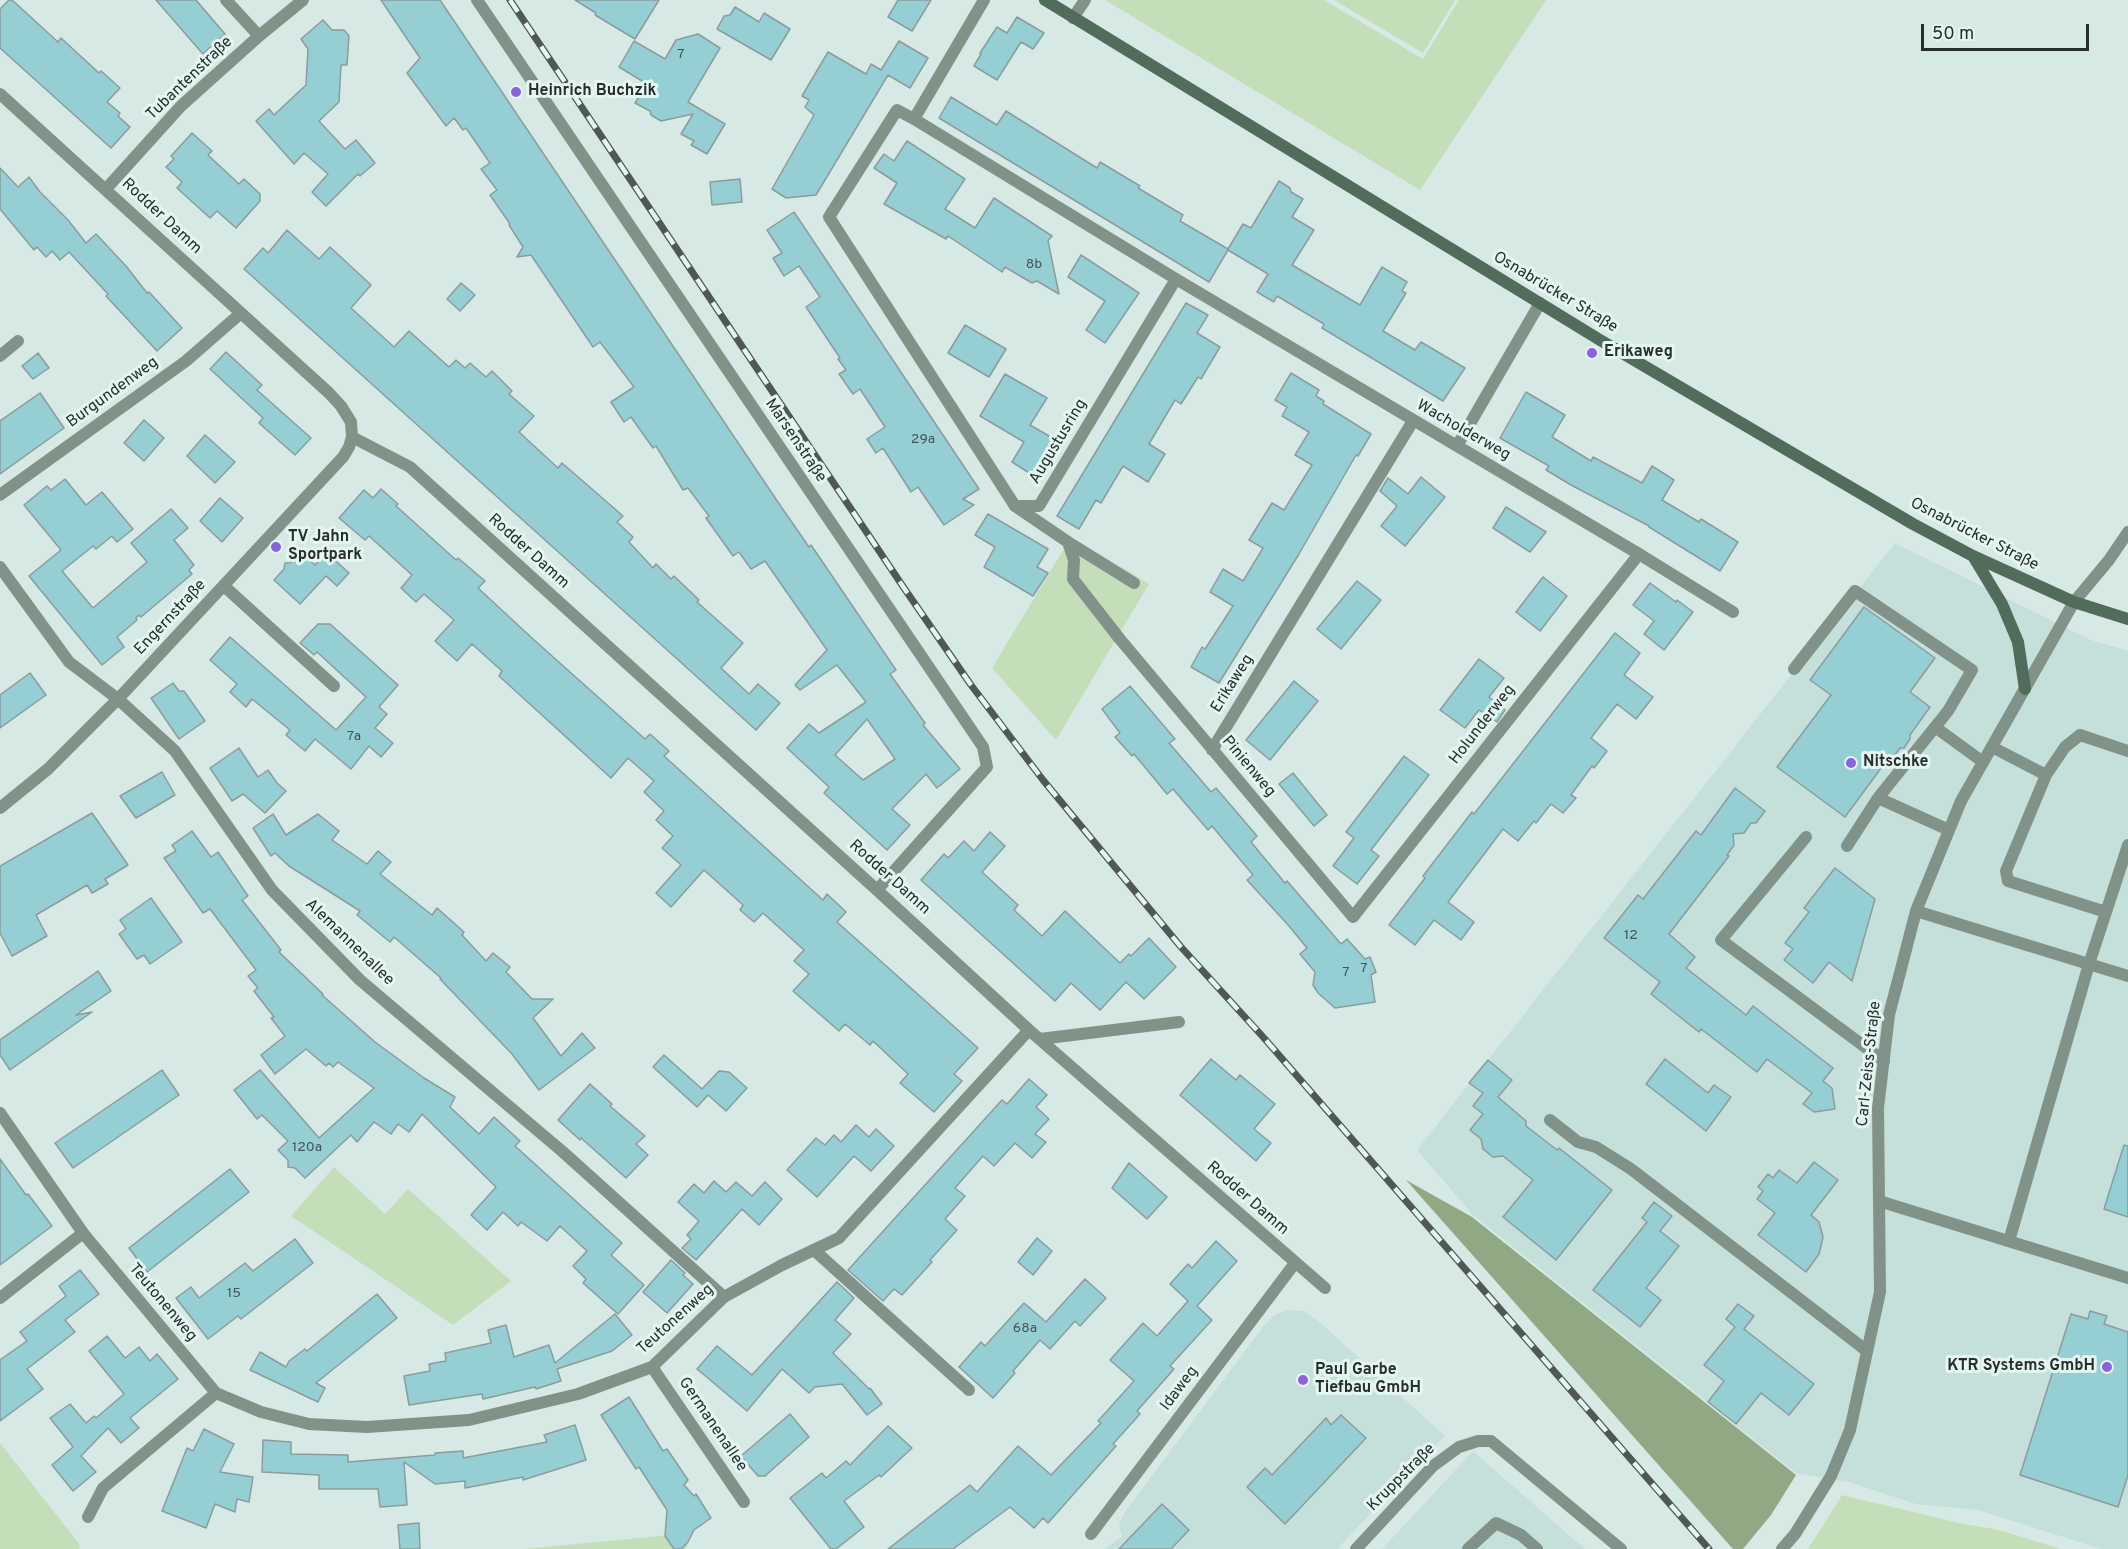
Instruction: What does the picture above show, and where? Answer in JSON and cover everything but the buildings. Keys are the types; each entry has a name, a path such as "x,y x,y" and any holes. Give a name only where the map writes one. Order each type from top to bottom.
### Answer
{"main road":[{"name":"Osnabrücker Straße","path":"1044,0 1540,303 1913,524 1973,556 2074,602 2128,619"},
{"path":"1973,556 2002,604 2018,642 2025,689"}],"street":[{"path":"226,0 259,36"},
{"name":"Tubantenstraße","path":"106,189 181,106 303,0"},
{"name":"Marsenstraße","path":"477,0 983,747 987,767 877,890"},
{"path":"914,119 984,0"},
{"path":"1074,18 1085,0"},
{"name":"Rodder Damm","path":"0,94 341,406 351,422 352,437 410,467 1029,1030 1325,1288"},
{"path":"1134,583 1015,506 829,216 897,110 1176,279"},
{"name":"Wacholderweg","path":"1176,279 1733,612"},
{"name":"Augustusring","path":"1015,506 1039,506 1176,279"},
{"path":"1457,446 1540,303"},
{"name":"Burgundenweg","path":"0,495 186,361 241,313"},
{"path":"0,356 18,341"},
{"name":"Erikaweg","path":"1212,750 1413,421"},
{"name":"Engernstraße","path":"0,808 48,769 118,699 343,457 352,437"},
{"name":"Carl-Zeiss-Straße","path":"1782,1549 1795,1534 1831,1476 1850,1430 1868,1351 1880,1292 1878,1108 1889,1015 1916,911 1961,801 2074,602 2109,560 2128,532"},
{"name":"Pinienweg","path":"1068,542 1074,560 1073,579 1119,638 1353,917"},
{"name":"Holunderweg","path":"1353,917 1639,554"},
{"name":"Alemannenallee","path":"0,567 69,662 118,699 174,751 272,890 360,980 563,1152 724,1297"},
{"path":"224,586 334,686"},
{"path":"1794,669 1855,591 1972,670 1948,711 1878,798 1846,846"},
{"path":"1935,727 1983,762"},
{"path":"2106,912 2008,881 2006,871 2046,776 2065,747 2080,735 2128,751"},
{"path":"1992,747 2046,776"},
{"path":"1878,798 1949,830"},
{"path":"1806,837 1721,940 1884,1061"},
{"path":"2009,1241 2089,964 2128,845"},
{"path":"1916,911 2128,976"},
{"path":"1040,1039 1179,1022"},
{"name":"Teutonenweg","path":"0,1113 83,1233 216,1393 261,1412 309,1424 366,1427 469,1420 578,1394 652,1367 724,1297 782,1265 839,1238 1029,1030"},
{"path":"1551,1120 1578,1142 1596,1147 1631,1169 1868,1351"},
{"path":"1879,1201 2128,1278"},
{"path":"0,1298 83,1233"},
{"path":"814,1250 969,1390"},
{"name":"Idaweg","path":"1091,1534 1295,1263"},
{"name":"Germanenallee","path":"652,1367 744,1502"},
{"path":"88,1517 103,1488 216,1393"},
{"name":"Kruppstraße","path":"1356,1549 1433,1466 1459,1447 1478,1441 1491,1441 1622,1549"},
{"path":"1468,1549 1496,1523 1521,1535 1537,1549"}],"shaded area":[{"path":"1895,543 2091,640 2128,651 2128,1549 2101,1549 1978,1510 1916,1504 1849,1482 1796,1473 1473,1215 1417,1150"},
{"name":"Paul Garbe Tiefbau GmbH","path":"1289,1310 1304,1311 1316,1319 1445,1436 1337,1549 1105,1549 1122,1536 1119,1525 1124,1513 1265,1324 1276,1314"},
{"path":"1473,1451 1585,1549 1382,1549"}],"green space":[{"path":"1105,0 1324,0 1423,59 1459,0 1546,0 1420,190"},
{"path":"1334,0 1455,0 1423,53"},
{"path":"1071,537 1149,584 1056,740 992,668"},
{"path":"334,1167 385,1214 408,1189 511,1281 453,1325 291,1216"},
{"path":"1406,1180 1472,1217 1796,1475 1771,1515 1743,1549 1733,1549"},
{"path":"0,1443 80,1545 79,1549 0,1549"},
{"path":"1842,1495 1959,1523 1999,1530 2061,1549 1808,1549"},
{"path":"691,1533 686,1549 523,1549"}],"railway":[{"path":"510,0 904,588 971,685 1043,780 1181,947 1264,1038 1709,1549"}],"place":[{"name":"Heinrich Buchzik","path":"516,92"},
{"name":"Erikaweg","path":"1592,353"},
{"name":"TV Jahn Sportpark","path":"276,547"},
{"name":"Nitschke","path":"1851,763"},
{"name":"KTR Systems GmbH","path":"2107,1367"},
{"name":"Paul Garbe Tiefbau GmbH","path":"1303,1380"}]}
